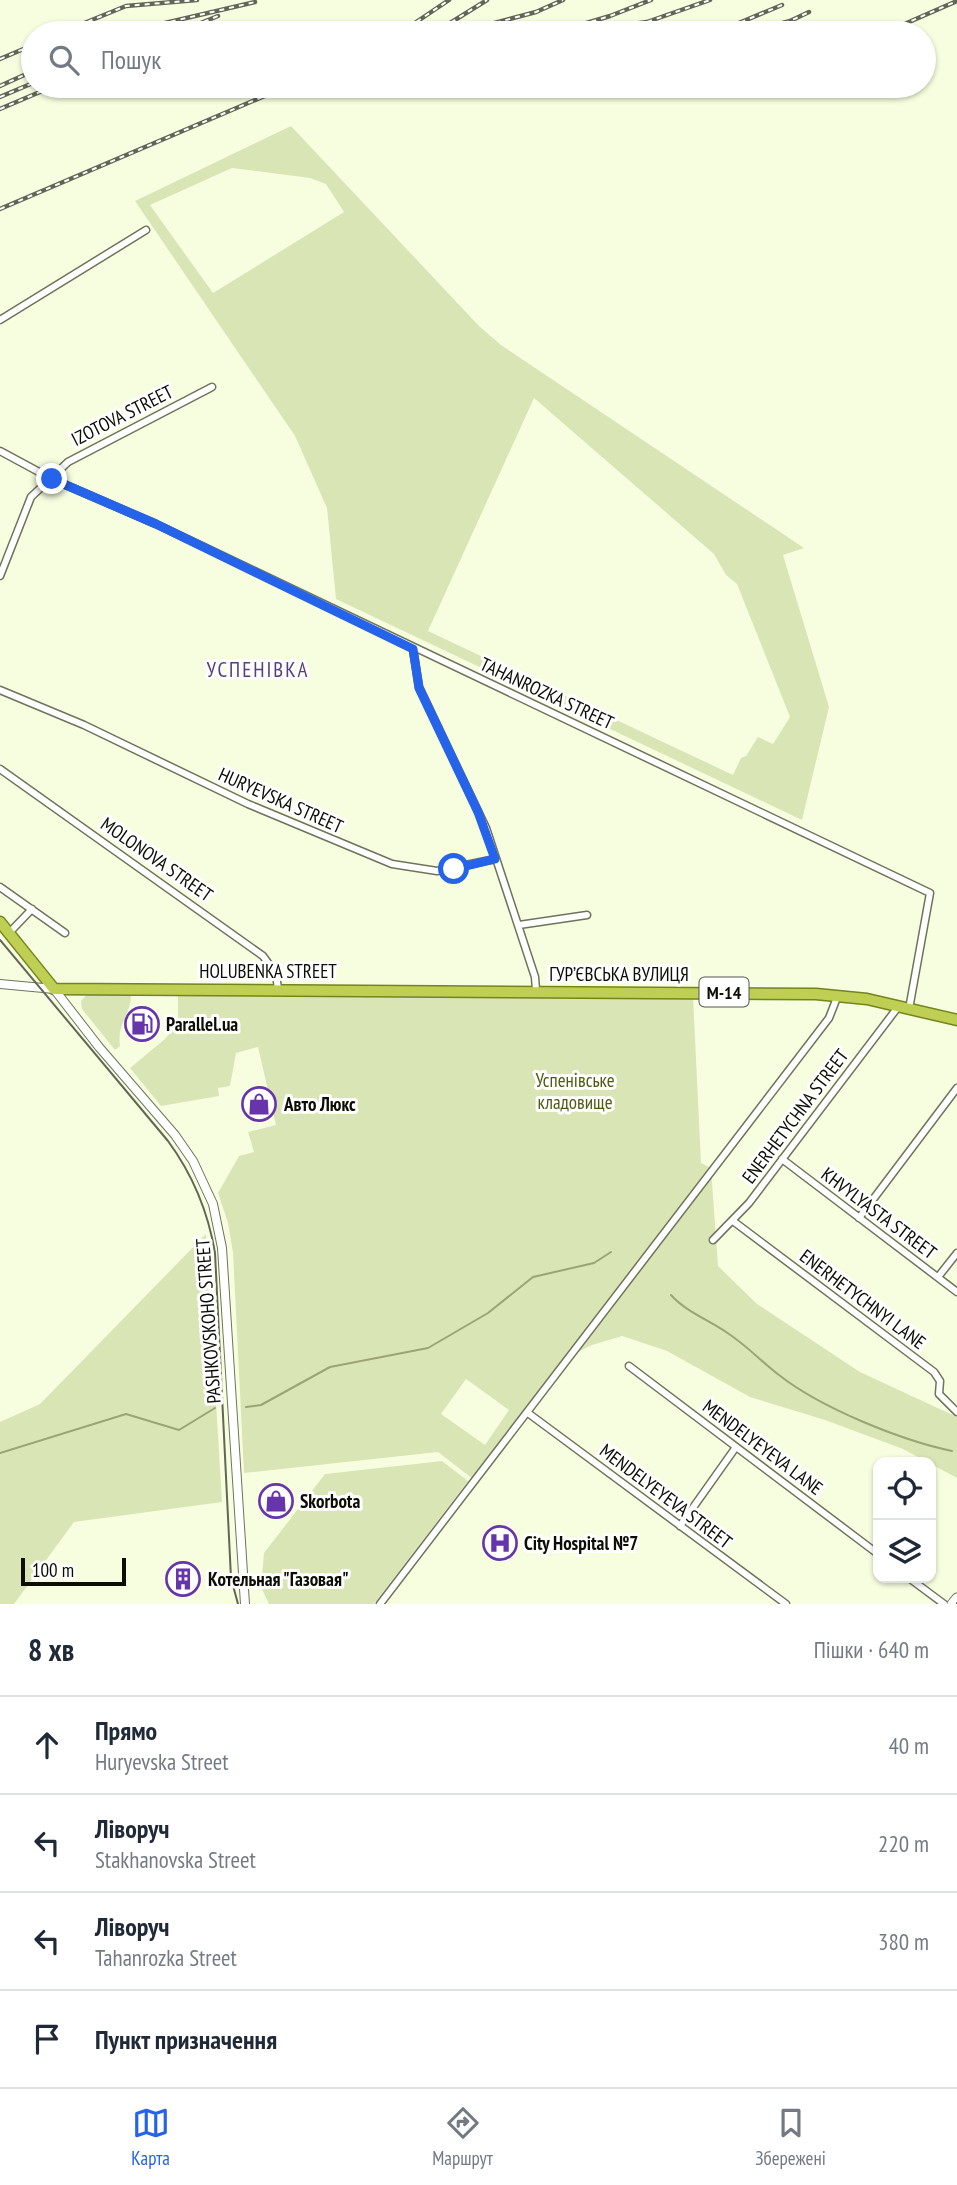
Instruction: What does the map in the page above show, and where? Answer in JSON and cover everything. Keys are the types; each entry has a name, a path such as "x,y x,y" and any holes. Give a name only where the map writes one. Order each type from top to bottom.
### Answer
{"highway":[{"name":"PASHKOVSKOHO STREET","path":"0,922 54,989"},
{"name":"HOLUBENKA STREET","path":"54,989 536,990"},
{"name":"ГУР’ЄВСЬКА ВУЛИЦЯ","path":"536,990 838,995 903,1008"},
{"name":"М-14","path":"903,1008 957,1020"}],"main road":[{"path":"952,1604 957,1598"}],"street":[{"path":"0,320 146,230"},
{"name":"IZOTOVA STREET","path":"0,576 31,497 76,456 212,387"},
{"name":"TAHANROZKA STREET","path":"0,451 52,479 156,524 413,649 930,893 903,1008"},
{"path":"413,649 419,688 478,812 519,925 536,990"},
{"name":"HURYEVSKA STREET","path":"0,690 84,725 248,804 392,864 437,871 495,859"},
{"name":"MOLONOVA STREET","path":"0,769 262,956 276,974 278,989"},
{"path":"0,887 65,933"},
{"path":"9,933 32,909"},
{"path":"519,925 587,915"},
{"name":"HOLUBENKA STREET","path":"0,984 54,989"},
{"name":"PASHKOVSKOHO STREET","path":"54,989 99,1047 175,1135 198,1170 213,1204 222,1248 245,1604"},
{"path":"380,1604 830,1018 838,995"},
{"name":"ENERHETYCHNA STREET","path":"713,1240 733,1220 903,1008"},
{"path":"859,1218 957,1088"},
{"name":"KHVYLYASTA STREET","path":"782,1159 957,1292"},
{"name":"ENERHETYCHNYI LANE","path":"733,1220 934,1372 940,1381 939,1394 957,1412"},
{"path":"939,1277 957,1253"},
{"name":"MENDELYEYEVA LANE","path":"629,1366 873,1550"},
{"name":"MENDELYEYEVA STREET","path":"528,1413 786,1604"},
{"path":"680,1526 736,1447"},
{"name":"PASHKOVSKOHO STREET","path":"239,1604 242,1581"},
{"path":"916,1583 944,1604"}],"green space":[{"path":"291,126 479,326 501,345 804,548 783,555 829,707 802,820 336,599 327,508 295,436 135,201","holes":["232,168 310,178 326,184 344,212 213,293 150,205","534,398 714,554 726,575 737,584 790,717 773,744 758,737 746,756 741,758 733,775 428,631"]},
{"path":"86,995 131,995 120,1031 120,1046 115,1050 82,1009 81,1001"},
{"name":"Успенівське кладовище","path":"178,996 693,996 701,1163 711,1168 718,1266 757,1304 860,1372 957,1417 957,1478 936,1467 936,1457 918,1457 825,1420 750,1397 667,1351 622,1336 592,1345 572,1355 473,1479 438,1452 244,1473 233,1253 228,1223 218,1193 239,1156 254,1152 248,1132 276,1125 258,1047 236,1053 230,1086 218,1088 219,1096 161,1106 130,1068 165,1039 178,1023","holes":["466,1379 509,1410 485,1445 441,1414"]},
{"path":"206,1234 222,1502 74,1522 14,1604 0,1604 0,1422 40,1404"},
{"path":"442,1461 468,1481 374,1604 269,1604 261,1587 264,1553 325,1474"}],"waterway":[{"path":"246,1407 261,1405 330,1367 428,1348 488,1313 533,1277 594,1263 611,1252"},
{"path":"671,1295 736,1339 779,1375 816,1399 885,1431 952,1451"},
{"path":"0,1453 126,1414 179,1430 215,1408"}],"tram line":[{"path":"0,940 168,1141 192,1180 204,1208 215,1253 231,1578 238,1604"}],"railway":[{"path":"89,21 126,6 197,0"},
{"path":"418,21 449,0"},
{"path":"453,21 487,0"},
{"path":"502,21 536,12 563,0"},
{"path":"593,21 651,0"},
{"path":"650,21 710,0"},
{"path":"911,21 957,1"},
{"path":"173,21 255,2"},
{"path":"744,21 782,5"},
{"path":"790,21 809,12"},
{"path":"206,21 218,16"},
{"path":"0,59 21,50"},
{"path":"0,86 21,76"},
{"path":"0,97 21,88"},
{"path":"0,109 26,98"},
{"path":"0,209 260,98"}],"place":[{"name":"Parallel.ua","path":"142,1024"},
{"name":"Авто Люкс","path":"259,1104"},
{"name":"Skorbota","path":"276,1501"},
{"name":"City Hospital №7","path":"500,1543"},
{"name":"Котельная \"Газовая\"","path":"183,1579"}],"district":[{"name":"УСПЕНІВКА","path":"258,669"}],"route":[{"path":"52,479 156,524 413,649 419,688 486,828 495,859 454,869"}]}
